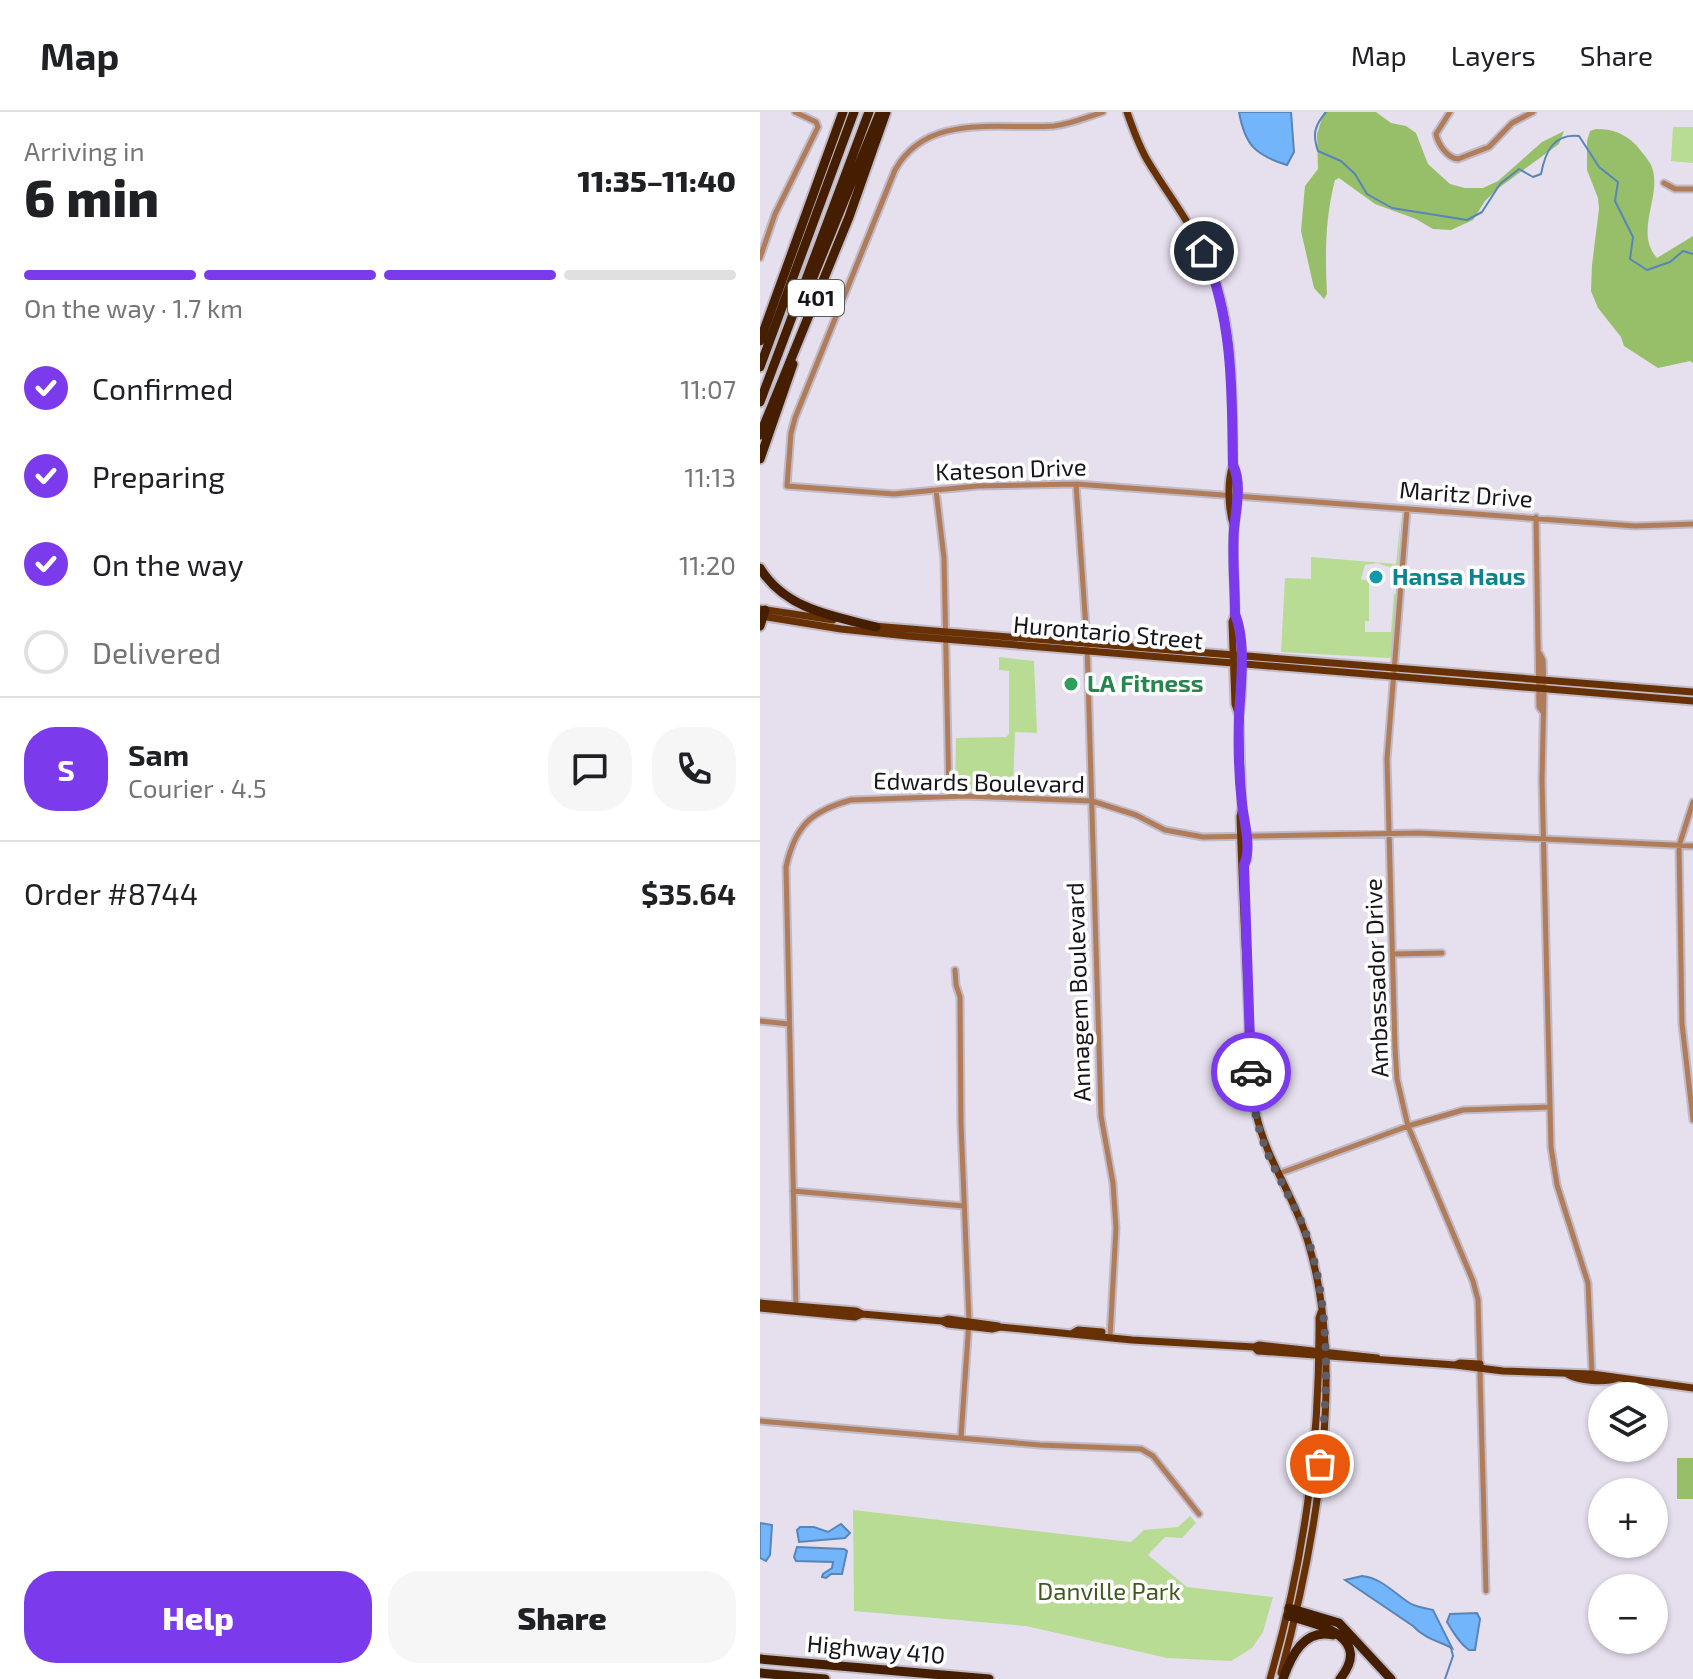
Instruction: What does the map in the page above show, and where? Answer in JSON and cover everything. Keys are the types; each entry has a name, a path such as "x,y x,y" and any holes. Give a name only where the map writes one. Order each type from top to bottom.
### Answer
{"highway":[{"name":"401","path":"760,341 843,112"},
{"name":"401","path":"760,367 854,112"},
{"name":"401","path":"760,402 869,112"},
{"name":"401","path":"760,435 849,217 883,112"},
{"path":"784,336 792,326 883,112"},
{"path":"760,459 812,307"},
{"path":"760,568 770,583 794,602 876,627"},
{"path":"1292,1613 1333,1630 1344,1639 1349,1661 1340,1679"},
{"path":"1292,1613 1339,1623 1391,1679"},
{"path":"1282,1679 1296,1651 1311,1636 1322,1633 1334,1635 1349,1651"},
{"name":"Highway 410","path":"760,1659 989,1679"},
{"path":"760,1673 825,1679"}],"main road":[{"path":"1127,112 1145,155 1186,219 1217,281 1225,312 1231,361 1233,465 1230,472 1234,496 1235,614 1232,622 1237,659 1235,704 1239,714 1251,1083 1263,1140 1308,1242 1321,1312 1321,1450 1313,1523 1292,1613 1282,1679"},
{"name":"Hurontario Street","path":"761,615 946,636"},
{"name":"Hurontario Street","path":"761,615 841,629 1394,672 1541,689 1693,701"},
{"name":"Hurontario Street","path":"1394,672 1541,679 1693,692"},
{"path":"760,1306 856,1311 1110,1336 1259,1345 1322,1354 1693,1385"},
{"path":"1270,1679 1292,1613"}],"street":[{"path":"760,258 775,214 818,127 816,122 795,112"},
{"name":"Kateson Drive","path":"1103,112 1053,126 942,130 920,140 903,156 795,418 787,486 885,494 978,486 1076,484 1234,496"},
{"path":"1450,112 1436,134 1448,156 1453,159 1489,147 1512,123 1533,112"},
{"path":"1664,183 1675,189 1693,189"},
{"name":"Annagem Boulevard","path":"1076,484 1087,647 1101,1116 1113,1183 1116,1233 1110,1336"},
{"path":"936,490 944,558 949,797"},
{"name":"Maritz Drive","path":"1234,496 1635,526 1693,524"},
{"name":"Ambassador Drive","path":"1407,509 1387,759 1397,1079 1408,1126 1473,1281 1478,1300 1486,1591"},
{"path":"1536,517 1550,1107 1555,1178 1588,1283 1592,1377"},
{"name":"Edwards Boulevard","path":"796,1308 786,867 797,834 820,811 851,800 949,797 1092,801 1136,815 1165,830 1203,837 1389,832 1693,846"},
{"path":"1693,802 1679,846 1682,1024 1693,1120"},
{"path":"1394,954 1442,953"},
{"path":"955,970 961,1012 969,1324 961,1437"},
{"path":"760,1021 789,1024"},
{"path":"1278,1175 1408,1126 1463,1110 1550,1107"},
{"path":"793,1191 964,1206"},
{"path":"760,1421 1040,1445 1141,1449 1153,1456 1199,1514"}],"green space":[{"path":"1324,112 1376,112 1391,123 1406,126 1416,133 1428,164 1450,184 1465,188 1483,188 1498,181 1542,142 1564,131 1559,144 1496,190 1473,220 1451,230 1433,229 1416,219 1375,204 1339,178 1335,180 1328,223 1327,294 1324,299 1314,288 1301,231 1305,186 1318,169 1317,134"},
{"path":"1673,127 1693,127 1693,163 1671,161"},
{"path":"1596,129 1627,137 1651,165 1654,188 1648,236 1657,258 1693,236 1693,363 1690,361 1658,368 1624,346 1621,337 1598,308 1591,291 1599,209 1587,170 1587,141 1590,131"},
{"path":"1401,515 1397,586 1394,588 1395,569 1377,563 1365,565 1361,579 1369,581 1369,621 1365,621 1365,632 1391,632 1394,593 1396,595 1392,655 1389,658 1281,652 1285,578 1311,579 1311,557 1396,564"},
{"path":"999,657 1034,661 1037,733 1015,732 1013,788 955,790 956,738 1006,737 1009,734 1009,671 999,670"},
{"path":"1677,1458 1693,1458 1693,1499 1677,1499"},
{"name":"Danville Park","path":"853,1510 1131,1542 1144,1530 1178,1527 1190,1516 1196,1523 1182,1538 1165,1537 1148,1555 1187,1587 1273,1597 1263,1632 1252,1648 1231,1661 1167,1658 1026,1626 854,1611"}],"water":[{"path":"1239,112 1291,112 1294,152 1287,165 1259,153 1253,147 1248,141"},
{"path":"760,1523 772,1525 770,1555 766,1561 760,1558"},
{"path":"841,1524 850,1533 845,1538 799,1542 797,1530 800,1527 814,1527 828,1532"},
{"path":"797,1547 844,1549 847,1551 842,1574 822,1577 832,1568 833,1562 796,1561"},
{"path":"1362,1576 1381,1582 1411,1604 1433,1610 1452,1648 1422,1634 1345,1580"},
{"path":"1477,1613 1480,1619 1475,1650 1469,1650 1447,1622 1450,1614"}],"waterway":[{"path":"1326,112 1316,130 1318,151 1341,161 1355,174 1367,194 1392,208 1467,220 1482,212 1500,184 1519,169 1533,177 1541,174 1552,146 1563,138 1579,136 1599,167 1618,182 1615,201 1633,237 1630,259 1647,270 1670,262 1683,251 1693,254"},
{"path":"1445,1679 1453,1656 1451,1648"}],"way so far":[{"path":"1251,1072 1263,1140 1300,1218 1320,1293 1325,1365 1320,1464"}],"place":[{"name":"Hansa Haus","path":"1376,577"},
{"name":"LA Fitness","path":"1071,684"}],"route":[{"path":"1204,251 1217,281 1225,312 1231,361 1233,465 1237,496 1234,527 1235,614 1238,622 1242,807 1247,859 1244,865 1251,1072"}]}
